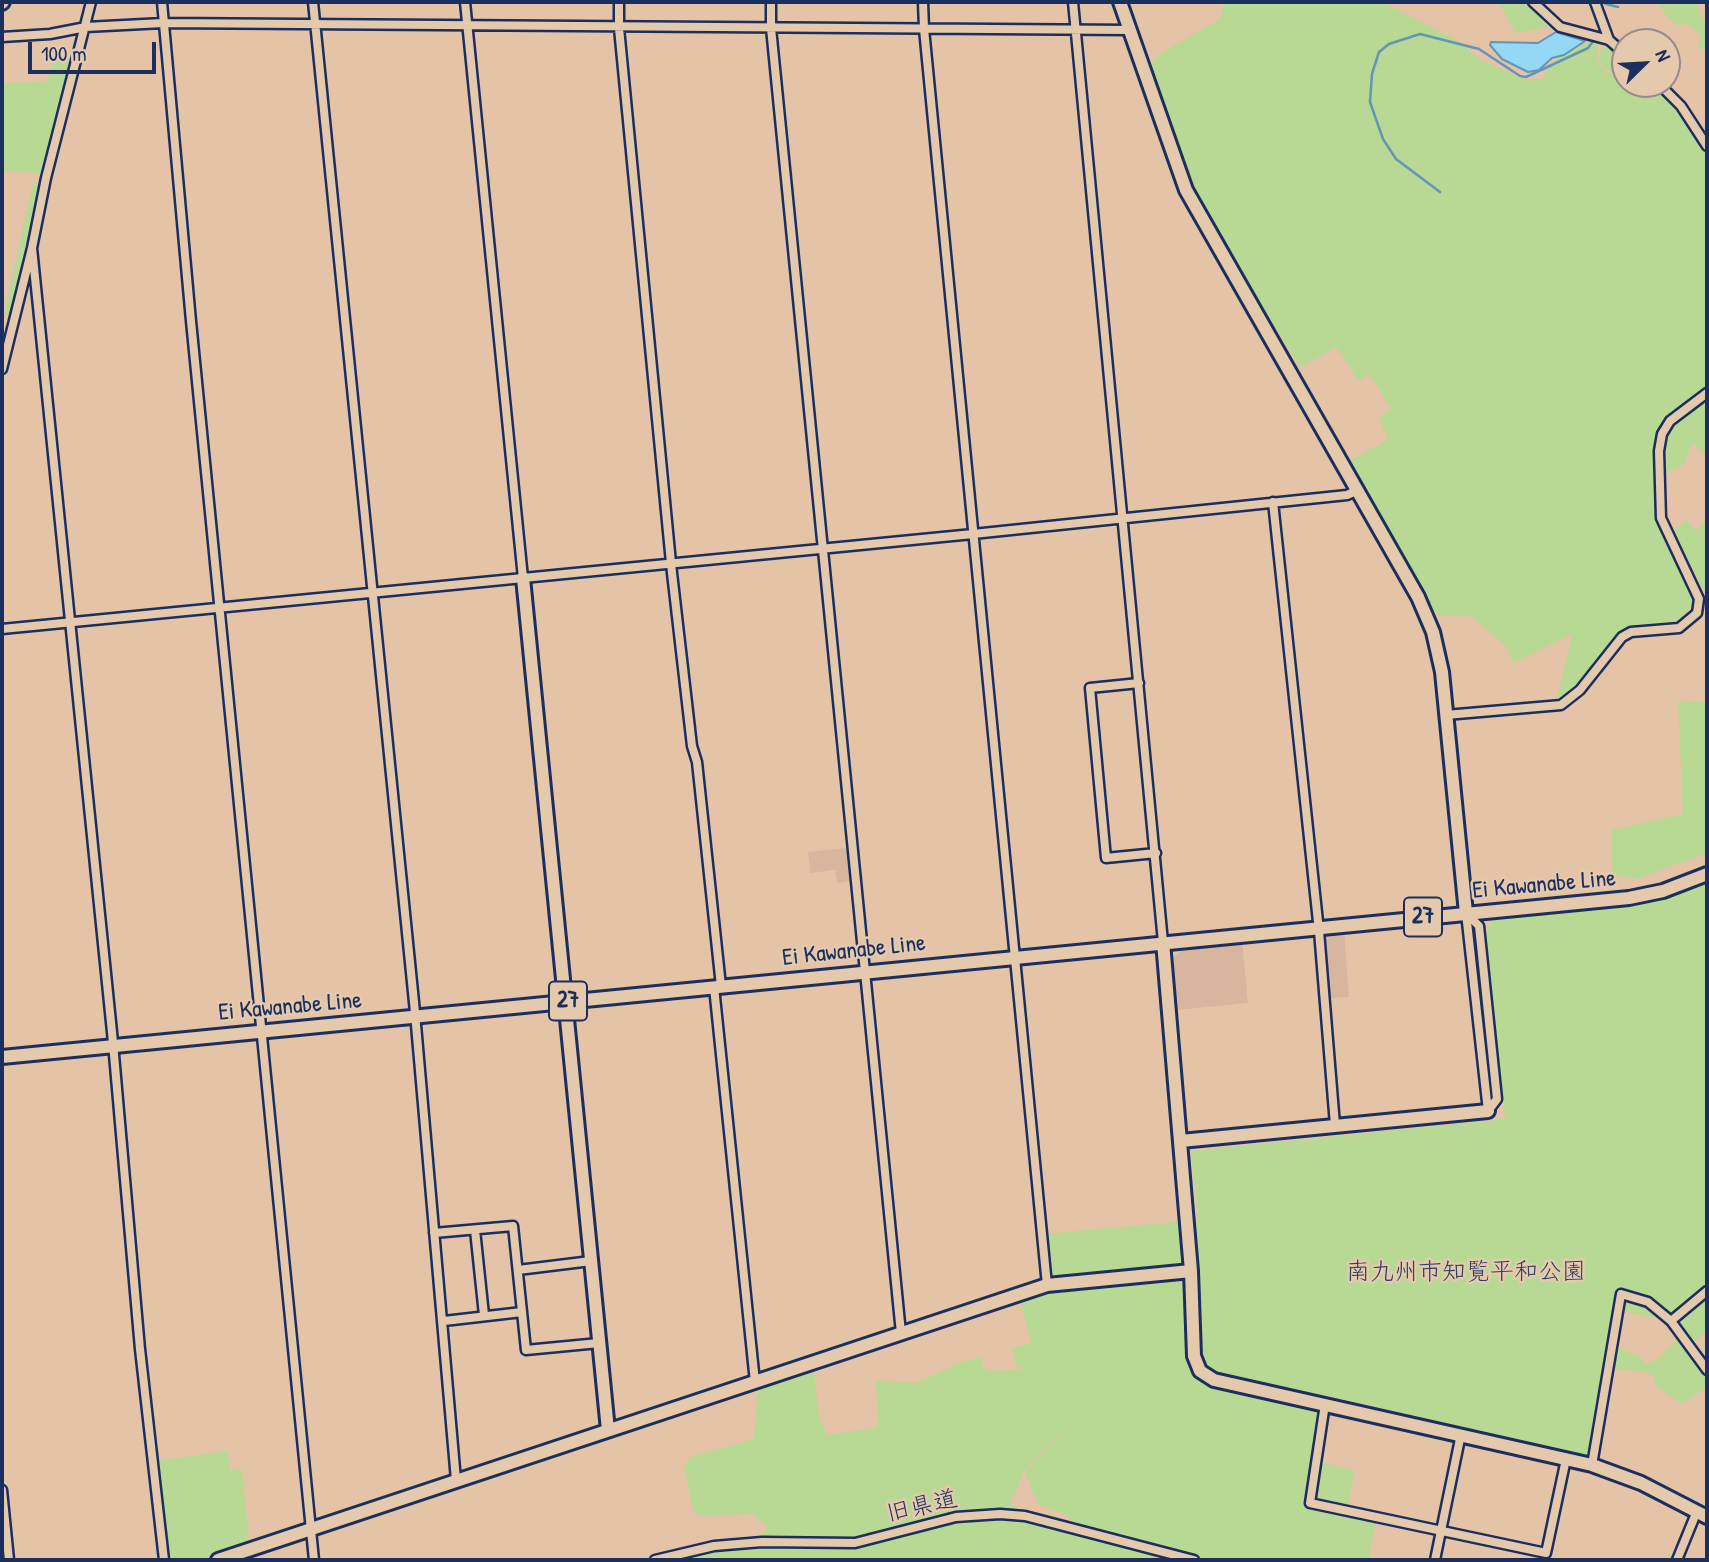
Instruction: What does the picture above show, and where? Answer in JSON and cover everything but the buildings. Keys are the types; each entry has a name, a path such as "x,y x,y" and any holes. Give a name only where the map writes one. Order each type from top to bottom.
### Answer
{"street":[{"path":"2,369 46,178 91,2"},
{"path":"162,2 314,1560"},
{"path":"313,2 415,1017 456,1480"},
{"path":"465,2 608,1430"},
{"path":"619,2 619,29 755,1382"},
{"path":"771,2 771,28 901,1333"},
{"path":"923,2 1046,1285"},
{"path":"1073,2 1156,853 1191,1271 1194,1356 1200,1371 1214,1380 1592,1465 1641,1483 1702,1514 1677,1560"},
{"path":"1120,2 1186,190 1358,490 1426,615 1438,656 1446,715 1466,913 1479,926 1497,1099 1488,1111 1181,1140"},
{"path":"1533,2 1560,27 1609,40"},
{"path":"1595,2 1609,40"},
{"path":"2,37 50,34 86,27 163,23 619,29 1130,30"},
{"path":"1673,98 1707,146"},
{"path":"32,248 113,1046 140,1349 164,1560"},
{"path":"1446,715 1561,705 1580,690 1622,638 1631,632 1679,628 1697,613 1699,599 1661,518 1659,451 1662,434 1670,421 1707,393"},
{"path":"2,629 973,534 1347,495 1358,490"},
{"path":"1272,502 1318,926 1335,1125"},
{"path":"1139,683 1090,688 1106,858 1156,853"},
{"name":"Ei Kawanabe Line","path":"2,1057 1637,896 1707,874"},
{"path":"434,1233 513,1226 526,1350 599,1343"},
{"path":"475,1230 484,1315"},
{"path":"518,1270 591,1261"},
{"path":"218,1560 1046,1285 1191,1271"},
{"path":"1671,1321 1707,1291"},
{"path":"1592,1465 1621,1294 1648,1302 1671,1321 1707,1370"},
{"path":"444,1321 522,1312"},
{"path":"1325,1404 1310,1503 1546,1553 1566,1459"},
{"path":"1435,1560 1461,1434"},
{"path":"2,1490 6,1555"},
{"name":"旧県道","path":"655,1560 714,1546 762,1542 855,1543 956,1517 1000,1514 1025,1516 1194,1560"}],"shaded area":[{"path":"847,848 851,881 837,883 835,870 810,873 808,852"},
{"path":"1344,931 1349,997 1329,998 1324,938 1331,932"},
{"path":"1242,942 1248,1003 1176,1010 1171,962 1176,955 1186,947"}],"green space":[{"path":"1224,2 1389,2 1389,6 1457,40 1479,59 1523,79 1542,79 1554,61 1589,41 1598,44 1597,64 1611,74 1611,98 1667,98 1707,155 1707,458 1693,442 1683,465 1656,477 1658,524 1691,589 1694,603 1680,618 1670,622 1639,624 1615,635 1572,692 1562,699 1557,700 1572,634 1513,663 1507,647 1470,615 1438,616 1349,461 1388,440 1379,418 1391,409 1370,374 1359,381 1336,347 1300,367 1211,225 1163,110 1149,67 1160,54 1220,19"},
{"path":"1499,2 1528,2 1547,27 1516,33"},
{"path":"1658,2 1696,2 1707,28 1707,48 1700,49 1698,43 1701,38 1695,29 1688,24 1678,25 1667,17"},
{"path":"1601,48 1608,48 1611,50 1611,71 1599,63"},
{"path":"56,58 70,60 41,173 2,171 2,83 46,82"},
{"path":"33,183 40,183 9,316 4,316"},
{"path":"1707,519 1707,598 1674,531 1686,520 1696,531"},
{"path":"1678,701 1707,702 1707,853 1637,879 1612,874 1612,830 1683,814"},
{"name":"南九州市知覧平和公園","path":"1707,883 1707,1288 1669,1316 1655,1318 1627,1312 1622,1305 1590,1457 1323,1394 1313,1461 1355,1470 1346,1514 1376,1521 1368,1560 1214,1560 1076,1526 1066,1514 1039,1505 1025,1473 1047,1447 1068,1431 1045,1446 1023,1473 1010,1505 1078,1535 1175,1560 678,1560 763,1534 767,1526 753,1514 700,1516 693,1510 684,1466 691,1457 754,1439 758,1387 814,1371 819,1417 827,1435 878,1427 876,1380 916,1383 958,1363 980,1357 984,1368 991,1371 1017,1370 1033,1366 1017,1368 1012,1348 1031,1343 1020,1299 1051,1290 1045,1234 1198,1220 1191,1151 1505,1119 1485,936 1490,922 1497,918 1555,911 1636,906"},
{"path":"1707,1295 1707,1330 1694,1343 1675,1321"},
{"path":"1680,1337 1707,1377 1707,1387 1682,1404 1656,1386 1654,1376 1646,1372 1613,1369 1617,1347 1640,1356 1645,1364 1657,1359"},
{"path":"227,1451 230,1469 242,1469 249,1542 198,1560 167,1560 157,1461"}],"water":[{"path":"1556,32 1585,41 1564,55 1552,58 1539,70 1528,72 1502,59 1490,45 1491,42 1538,43"}],"waterway":[{"path":"1606,4 1618,7"},
{"path":"1440,192 1396,159 1383,139 1370,102 1372,74 1379,52 1389,44 1420,34 1479,49 1520,76 1526,77 1588,48 1594,40"}]}
